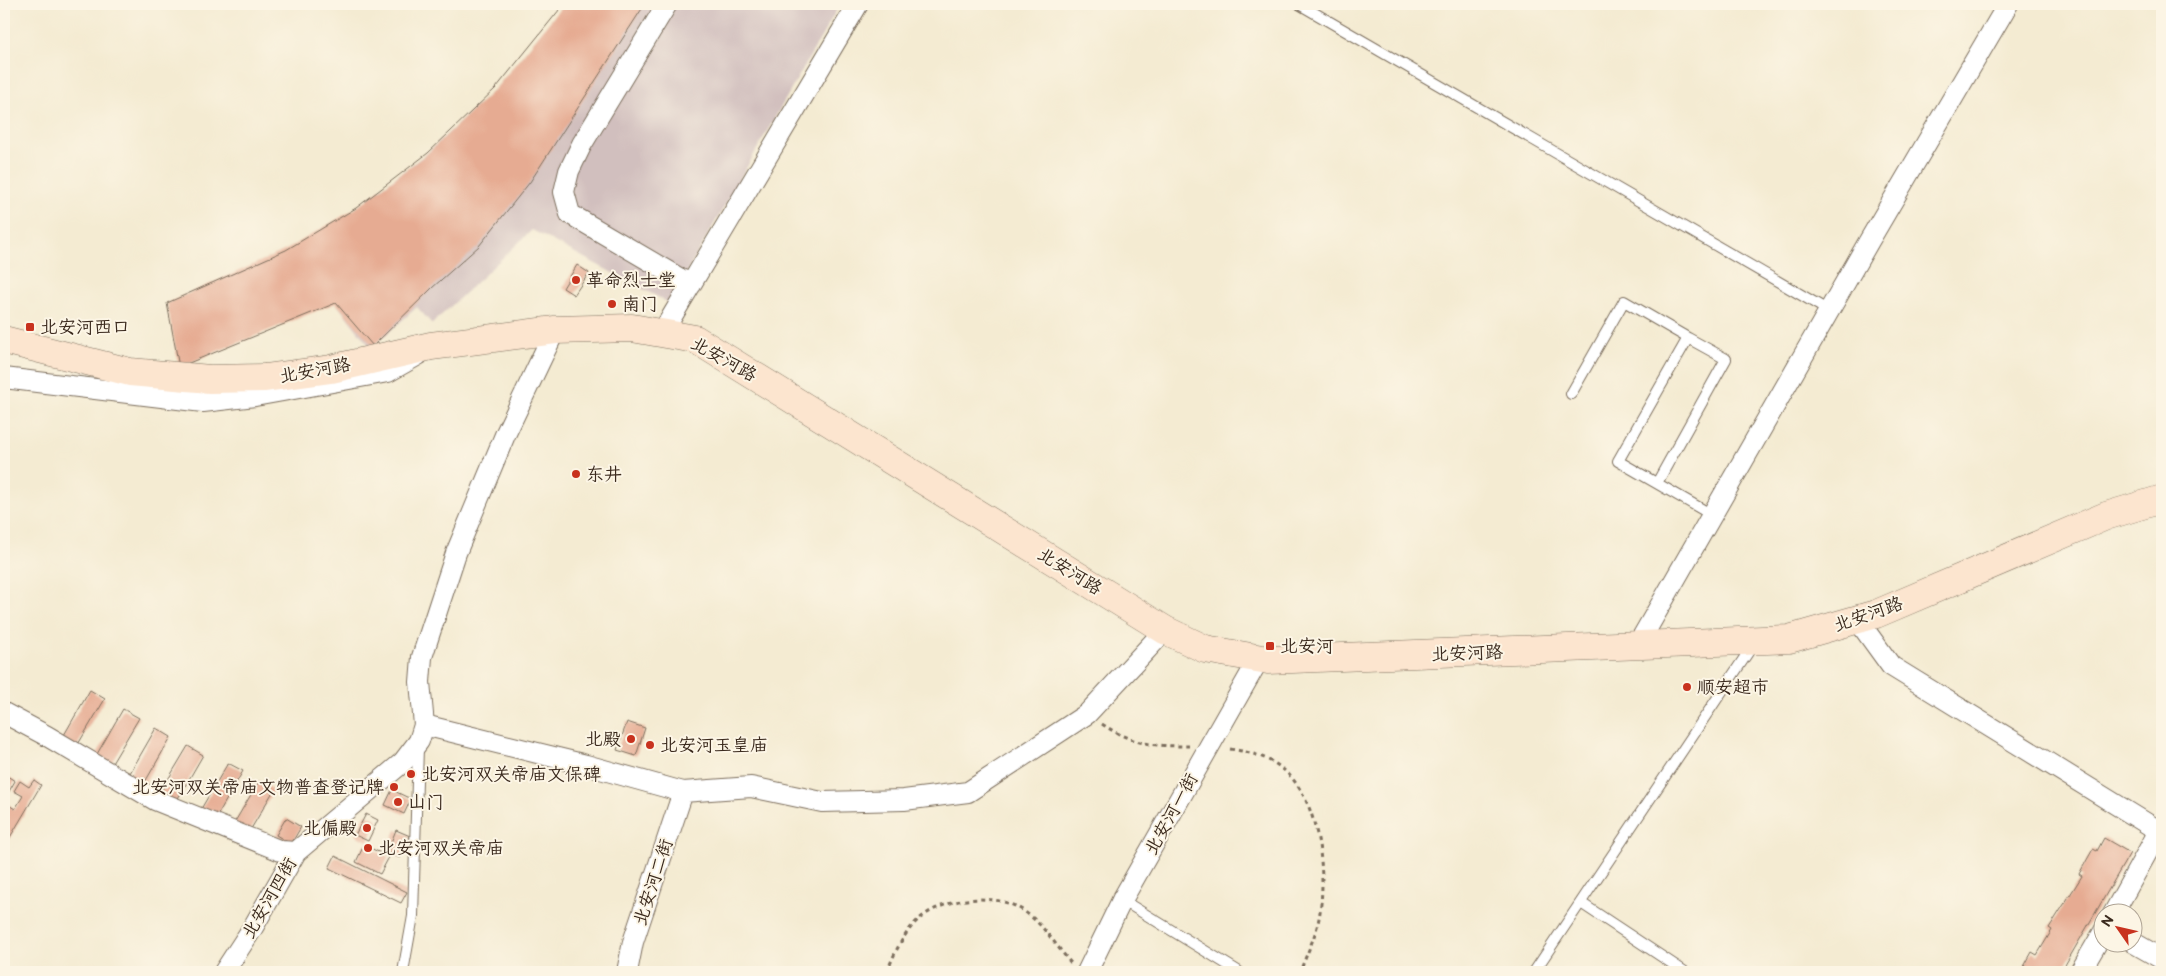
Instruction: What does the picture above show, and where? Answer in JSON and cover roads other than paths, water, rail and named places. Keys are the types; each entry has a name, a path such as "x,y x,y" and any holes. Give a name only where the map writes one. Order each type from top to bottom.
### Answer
{"main road":[{"name":"北安河路","path":"4,340 130,372 210,379 265,378 321,370 430,346 554,330 632,328 696,339 1165,630 1205,649 1268,660 1789,639 1876,614 2106,516 2162,499"}],"street":[{"path":"667,4 582,144 568,172 564,192 570,214 691,285"},
{"path":"662,333 858,4"},
{"path":"1637,646 2008,4"},
{"path":"554,330 505,435 453,563 422,657 420,682 421,733 586,765 683,792 751,787 822,802 904,800 968,792 1087,714 1165,630"},
{"path":"4,378 202,402 255,396 388,372 430,346"},
{"path":"1857,619 1891,666 2161,831 2119,904"},
{"name":"北安河一街","path":"1080,969 1122,900 1259,659"},
{"path":"4,713 155,800 281,851 296,852"},
{"name":"北安河四街","path":"224,972 252,929 296,852 403,762 421,733"},
{"name":"北安河二街","path":"627,972 633,942 683,792"},
{"path":"2080,972 2094,948"},
{"path":"2144,949 2162,959"}],"lane":[{"path":"1299,4 1829,311"},
{"path":"1571,394 1624,301 1726,359 1657,483"},
{"path":"1688,338 1618,461 1712,515"},
{"path":"1534,972 1756,640"},
{"path":"403,972 413,916 421,733"},
{"path":"1122,900 1238,971"},
{"path":"1581,903 1686,972"}],"place":[{"name":"革命烈士堂","path":"576,280"},
{"name":"南门","path":"612,304"},
{"name":"北安河西口","path":"30,327"},
{"name":"东井","path":"576,474"},
{"name":"北安河","path":"1270,646"},
{"name":"顺安超市","path":"1687,687"},
{"name":"北殿","path":"631,739"},
{"name":"北安河玉皇庙","path":"650,745"},
{"name":"北安河双关帝庙文保碑","path":"411,774"},
{"name":"北安河双关帝庙文物普查登记牌","path":"394,787"},
{"name":"山门","path":"398,802"},
{"name":"北偏殿","path":"367,828"},
{"name":"北安河双关帝庙","path":"368,848"}]}
